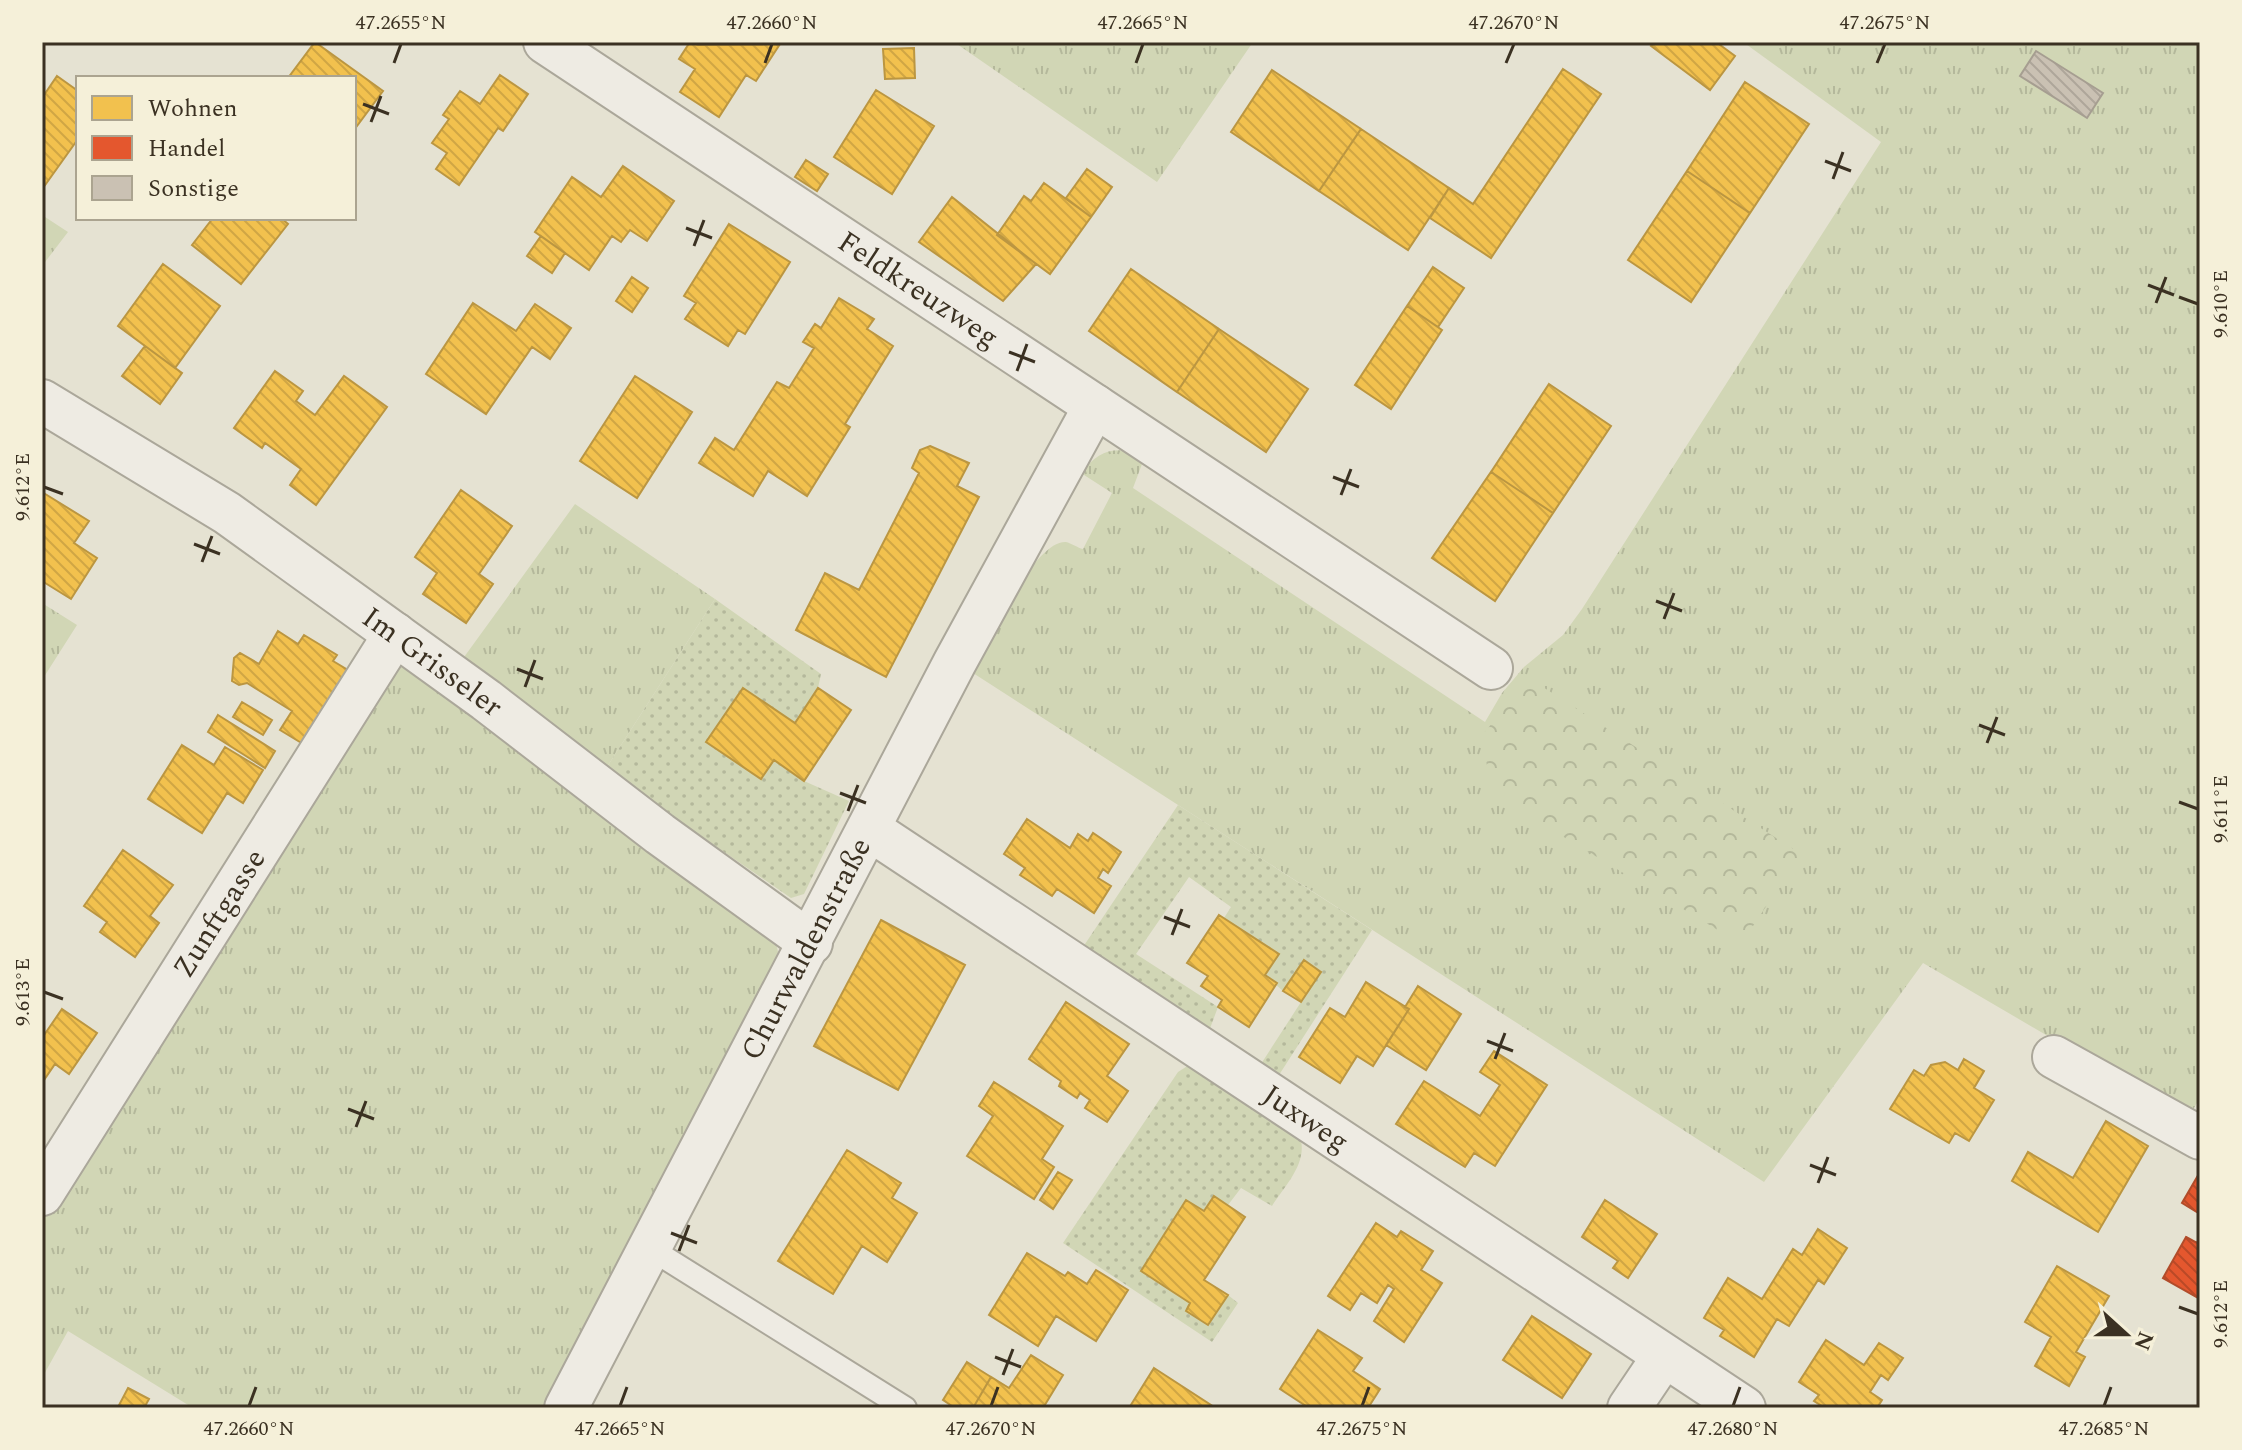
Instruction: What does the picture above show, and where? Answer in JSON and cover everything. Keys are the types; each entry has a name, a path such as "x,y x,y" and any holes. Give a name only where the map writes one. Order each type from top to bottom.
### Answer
{"street":[{"name":"Feldkreuzweg","path":"545,42 1491,668"},
{"name":"Im Grisseler","path":"42,401 227,513 811,943"},
{"name":"Churwaldenstraße","path":"566,1408 1095,406"},
{"name":"Zunftgasse","path":"42,1194 395,634"},
{"name":"Juxweg","path":"869,829 1744,1408"},
{"path":"2054,1057 2200,1138"},
{"path":"1629,1408 1664,1356"}],"lane":[{"path":"651,1249 905,1408"}],"green space":[{"path":"954,42 1253,42 1157,182"},
{"path":"1743,42 2200,42 2200,1098 2188,1118 1923,963 1764,1182 973,673 1012,597 1040,558 1053,546 1066,542 1083,549 1112,493 1081,473 1102,454 1117,450 1145,456 1133,488 1485,722 1502,693 1524,667 1563,635 1582,609 1881,142"},
{"path":"42,215 68,232 42,266"},
{"path":"575,504 715,599 605,770 459,664"},
{"path":"715,599 821,674 818,688 795,723 743,688 707,742 761,779 774,760 804,781 849,801 804,894 791,898 605,770"},
{"path":"42,603 77,625 42,680"},
{"path":"399,662 411,666 776,943 778,952 768,978 543,1408 193,1408 68,1331 42,1378 42,1213"},
{"path":"1529,678 1801,854 1741,944 1489,792 1484,733"},
{"path":"1178,805 1372,930 1279,1075 1261,1064 1321,971 1304,960 1283,991 1265,975 1278,954 1224,918 1231,907 1189,877 1136,954 1218,1007 1209,1031 1083,947"},
{"path":"1189,1065 1299,1134 1302,1144 1295,1172 1272,1206 1241,1188 1228,1205 1214,1196 1204,1211 1186,1200 1141,1271 1190,1303 1186,1311 1208,1325 1228,1295 1238,1303 1212,1342 1063,1243 1178,1072"}],"building: Wohnen":[{"path":"315,42 383,91 356,127 356,76 290,76"},
{"path":"690,42 698,45 780,44 756,81 746,75 719,117 680,92 695,69 679,59"},
{"path":"1655,42 1716,42 1735,56 1710,90 1651,46"},
{"path":"914,48 915,78 885,79 883,49"},
{"path":"1563,69 1601,94 1491,258 1430,218 1449,188 1473,204"},
{"path":"1272,70 1361,129 1319,191 1231,132"},
{"path":"500,75 528,94 503,131 498,128 459,185 436,169 447,153 432,143 449,119 443,115 460,91 480,104"},
{"path":"57,76 76,90 76,142 43,188 42,98"},
{"path":"1745,82 1809,124 1750,213 1687,171"},
{"path":"876,90 934,126 892,194 834,157"},
{"path":"1361,129 1449,188 1408,250 1319,191"},
{"path":"806,160 828,174 817,191 795,177"},
{"path":"623,166 674,201 647,241 630,230 621,242 612,236 589,270 535,232 572,177 601,197"},
{"path":"1087,169 1112,187 1091,217 1066,198"},
{"path":"1687,171 1750,213 1691,302 1628,260"},
{"path":"1044,183 1091,217 1050,274 997,235 1024,196 1031,201"},
{"path":"952,197 1036,264 1003,301 919,242"},
{"path":"211,220 283,220 288,224 241,284 192,245"},
{"path":"729,224 790,262 745,334 738,330 728,346 685,319 696,303 684,296"},
{"path":"541,236 565,253 552,273 527,256"},
{"path":"163,264 220,306 175,368 118,326"},
{"path":"1433,267 1464,288 1438,327 1407,306"},
{"path":"1131,269 1219,329 1177,392 1089,331"},
{"path":"632,277 648,288 632,312 616,301"},
{"path":"839,298 874,319 867,329 893,346 845,424 850,427 807,496 768,471 753,496 699,463 715,438 734,450 777,382 789,388 814,348 803,342 815,324 821,328"},
{"path":"473,303 516,331 535,304 571,328 550,359 532,347 486,414 426,374"},
{"path":"1407,306 1442,330 1391,409 1355,385"},
{"path":"1219,329 1308,389 1266,452 1177,392"},
{"path":"145,346 182,373 160,404 122,376"},
{"path":"275,371 303,391 296,401 315,415 344,376 387,407 316,505 290,485 301,469 265,443 262,448 234,428"},
{"path":"635,376 692,412 637,498 580,461"},
{"path":"1549,384 1611,426 1553,513 1491,472"},
{"path":"930,446 969,463 957,486 979,497 886,677 796,630 825,573 859,590 919,473 912,468 920,450"},
{"path":"1491,472 1553,513 1495,601 1432,558"},
{"path":"461,490 512,526 479,574 493,584 466,623 423,594 437,573 415,557"},
{"path":"42,492 89,521 74,543 97,558 71,599 42,581"},
{"path":"278,631 298,644 304,635 337,655 333,661 353,673 308,747 280,730 292,711 247,683 239,685 232,681 234,658 240,653 259,664"},
{"path":"743,688 795,723 818,688 851,710 804,781 774,760 761,779 706,742"},
{"path":"242,702 272,720 263,735 233,717"},
{"path":"218,715 275,751 265,768 208,732"},
{"path":"182,745 214,765 225,747 263,770 243,803 227,793 202,833 148,799"},
{"path":"1027,819 1070,848 1078,834 1088,841 1093,833 1121,852 1108,873 1103,869 1098,878 1111,886 1094,913 1057,889 1052,896 1020,875 1025,868 1004,854"},
{"path":"123,850 173,885 150,916 159,923 135,957 100,932 107,922 84,906"},
{"path":"1219,915 1279,954 1265,975 1277,983 1249,1027 1218,1007 1222,1000 1201,986 1208,976 1187,963"},
{"path":"881,920 965,965 898,1090 814,1046"},
{"path":"1304,960 1321,972 1301,1002 1283,991"},
{"path":"1366,982 1409,1009 1373,1066 1357,1056 1340,1083 1299,1057 1330,1008 1345,1017"},
{"path":"1418,986 1461,1014 1426,1070 1386,1045 1409,1009 1405,1007"},
{"path":"1066,1002 1129,1044 1107,1076 1128,1091 1107,1122 1085,1108 1090,1100 1080,1093 1077,1098 1059,1086 1061,1081 1029,1059"},
{"path":"62,1009 97,1033 69,1074 55,1064 42,1083 42,1038"},
{"path":"1494,1051 1547,1085 1495,1166 1474,1153 1465,1167 1396,1124 1424,1081 1480,1116 1500,1085 1480,1072"},
{"path":"1964,1059 1984,1071 1974,1088 1994,1100 1969,1141 1955,1133 1949,1143 1890,1109 1914,1070 1924,1076 1931,1065 1945,1062 1958,1070"},
{"path":"994,1082 1063,1126 1042,1159 1054,1167 1034,1199 967,1156 993,1116 979,1106"},
{"path":"2106,1121 2148,1146 2098,1232 2012,1181 2028,1152 2073,1178"},
{"path":"847,1150 901,1183 892,1198 917,1213 887,1262 862,1246 833,1294 778,1261"},
{"path":"1058,1172 1072,1180 1053,1209 1040,1200"},
{"path":"1214,1196 1245,1217 1204,1280 1228,1295 1208,1325 1186,1311 1190,1303 1141,1271 1186,1200 1204,1211"},
{"path":"1605,1200 1657,1234 1628,1278 1613,1268 1618,1261 1582,1237"},
{"path":"1376,1223 1397,1237 1401,1231 1433,1251 1421,1270 1442,1283 1404,1342 1374,1321 1394,1289 1388,1285 1377,1303 1361,1293 1350,1310 1328,1296"},
{"path":"1818,1229 1847,1248 1824,1284 1818,1280 1789,1326 1777,1319 1754,1357 1720,1336 1724,1330 1704,1318 1728,1278 1762,1299 1793,1249 1802,1255"},
{"path":"1027,1253 1065,1276 1068,1272 1087,1284 1096,1270 1128,1290 1096,1341 1056,1316 1038,1346 989,1315"},
{"path":"2057,1266 2109,1296 2076,1352 2085,1357 2069,1386 2035,1366 2051,1337 2025,1322"},
{"path":"1532,1316 1591,1354 1562,1398 1503,1360"},
{"path":"1318,1330 1362,1358 1353,1371 1380,1389 1368,1408 1309,1408 1280,1389"},
{"path":"1826,1340 1864,1365 1879,1343 1903,1358 1888,1380 1881,1375 1870,1392 1882,1400 1877,1408 1825,1408 1814,1401 1819,1395 1799,1382"},
{"path":"1031,1355 1063,1375 1043,1408 973,1408 991,1377 1009,1388"},
{"path":"967,1362 991,1377 973,1408 955,1408 943,1400"},
{"path":"1154,1368 1214,1407 1129,1408"},
{"path":"128,1388 149,1399 144,1408 118,1407"}],"building: Handel":[{"path":"2200,1172 2200,1214 2182,1203"},
{"path":"2186,1237 2197,1243 2200,1237 2200,1299 2163,1278"}],"building: Sonstige":[{"path":"2036,51 2103,93 2087,118 2020,76"}]}
